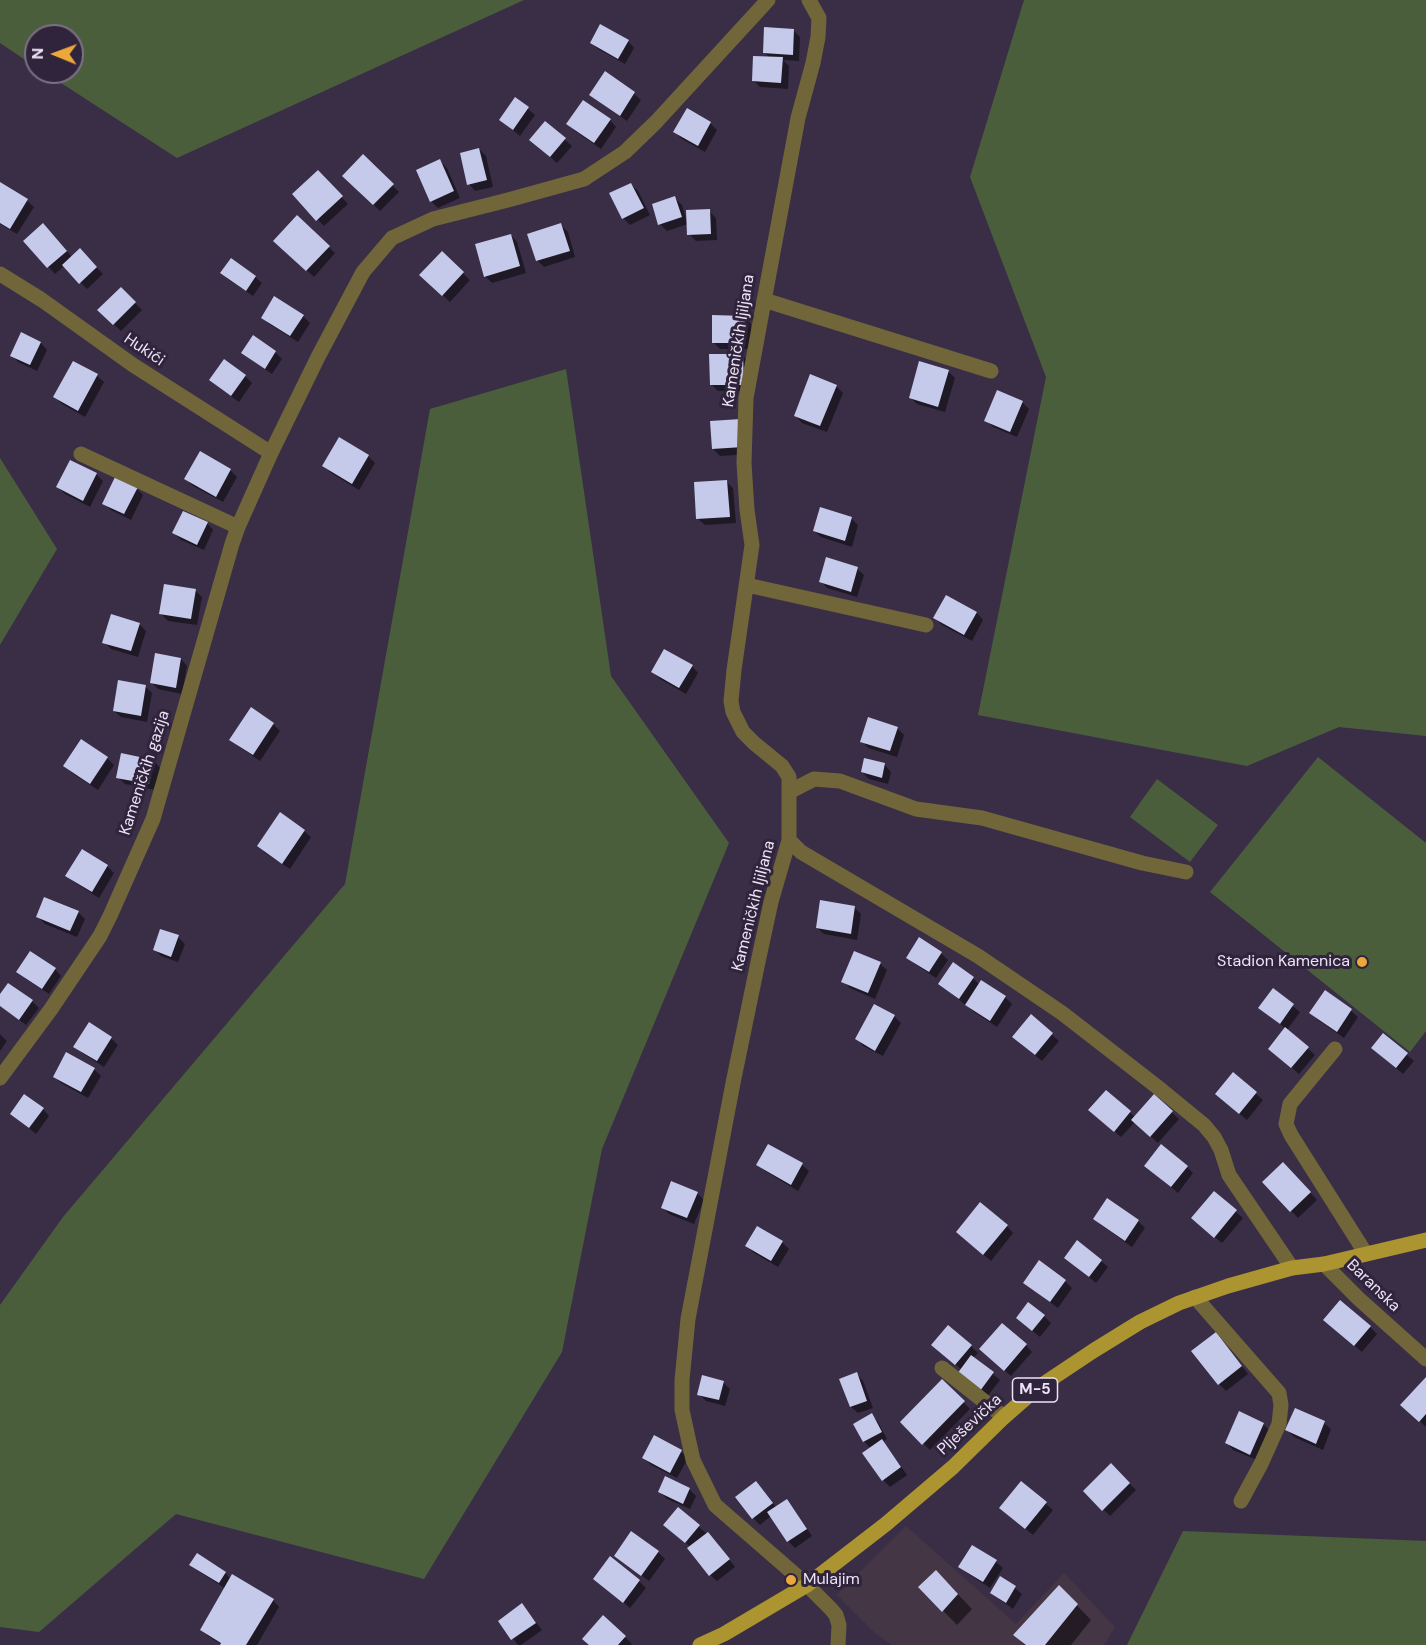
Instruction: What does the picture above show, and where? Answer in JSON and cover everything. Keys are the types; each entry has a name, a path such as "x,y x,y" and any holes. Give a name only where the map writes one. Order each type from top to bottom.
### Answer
{"main road":[{"name":"Plješevička","path":"700,1645 724,1634 807,1585 886,1524 1036,1389 1140,1322 1179,1303 1228,1286 1292,1269 1426,1240"}],"street":[{"name":"Kameničkih ljiljana","path":"809,0 819,18 818,37 798,118 746,398 744,463 752,546 731,701 733,712 743,732 782,766 789,777 789,840 771,902 728,1105 688,1319 682,1380 682,1410 693,1460 715,1505 807,1585 836,1615 839,1625 838,1645"},
{"name":"Kameničkih gazija","path":"0,1078 100,936 110,916 153,819 238,527 318,357 363,272 392,238 433,219 508,201 584,179 625,152 656,122 766,1"},
{"name":"Hukići","path":"0,274 42,300 133,365 271,453"},
{"path":"764,300 991,371"},
{"path":"81,454 238,527"},
{"path":"747,585 926,625"},
{"path":"789,792 814,779 840,781 916,809 982,818 1142,863 1186,872"},
{"path":"789,840 801,852 978,956 1053,1007 1204,1125 1221,1150 1229,1175 1292,1269"},
{"path":"1335,1049 1290,1104 1287,1124 1291,1135 1366,1254"},
{"name":"Baranska","path":"1324,1263 1359,1299 1426,1359"},
{"path":"1195,1297 1279,1393 1281,1405 1279,1424 1241,1501"},
{"path":"942,1368 1004,1417"}],"shaded area":[{"path":"906,1526 1016,1624 1064,1573 1115,1627 1104,1645 892,1645 874,1632 837,1595"}],"green space":[{"path":"0,0 524,0 177,158 63,84 84,84 84,24 24,24 24,59 0,43"},
{"path":"1024,0 1426,0 1426,736 1339,727 1247,766 978,715 1046,377 970,177"},
{"path":"566,369 611,676 729,843 602,1149 562,1352 424,1579 176,1514 39,1632 0,1627 0,1305 63,1217 345,884 430,409"},
{"path":"0,458 57,549 0,645"},
{"name":"Stadion Kamenica","path":"1318,757 1426,843 1426,1031 1410,1052 1210,892"},
{"path":"1157,779 1218,825 1190,862 1130,817"},
{"path":"1183,1531 1426,1541 1426,1645 1127,1645"}],"building":[{"path":"600,24 629,40 618,59 590,43"},
{"path":"764,27 794,29 793,55 763,53"},
{"path":"753,56 783,57 781,83 752,81"},
{"path":"605,71 635,92 620,116 589,95"},
{"path":"515,97 529,107 513,130 499,120"},
{"path":"583,100 611,119 594,143 566,124"},
{"path":"687,108 711,122 698,146 673,132"},
{"path":"545,121 566,138 550,157 529,140"},
{"path":"479,148 487,180 467,185 460,153"},
{"path":"363,154 394,184 373,205 342,176"},
{"path":"440,159 454,191 430,202 416,170"},
{"path":"318,170 343,196 316,221 292,194"},
{"path":"0,182 28,199 10,229 0,223"},
{"path":"631,183 644,208 622,219 609,193"},
{"path":"675,196 682,217 658,225 652,204"},
{"path":"710,209 711,234 687,235 686,210"},
{"path":"297,215 330,246 306,271 273,241"},
{"path":"43,223 67,251 47,268 23,241"},
{"path":"561,223 570,251 536,261 527,234"},
{"path":"511,234 520,266 484,277 475,244"},
{"path":"80,248 97,267 79,284 62,265"},
{"path":"442,251 464,272 442,296 419,275"},
{"path":"231,258 256,276 246,291 220,273"},
{"path":"121,287 136,302 113,325 97,310"},
{"path":"274,296 304,315 290,336 261,318"},
{"path":"712,315 745,316 744,343 712,343"},
{"path":"21,332 41,342 30,365 10,356"},
{"path":"253,335 276,351 265,369 241,353"},
{"path":"709,354 743,354 744,385 710,385"},
{"path":"224,359 246,375 231,396 209,380"},
{"path":"73,361 98,374 78,411 53,397"},
{"path":"919,361 949,370 938,407 909,398"},
{"path":"810,374 837,385 820,426 794,416"},
{"path":"997,390 1023,401 1010,432 984,421"},
{"path":"741,419 743,447 712,449 710,421"},
{"path":"339,437 369,455 352,484 322,466"},
{"path":"200,451 231,469 216,497 184,479"},
{"path":"70,460 97,473 83,501 56,487"},
{"path":"115,477 138,487 124,514 102,504"},
{"path":"727,480 730,517 696,519 694,482"},
{"path":"820,507 852,517 845,541 813,531"},
{"path":"183,511 208,522 197,545 172,533"},
{"path":"826,557 858,567 851,592 819,582"},
{"path":"164,584 196,589 191,619 159,614"},
{"path":"946,595 977,612 964,635 933,618"},
{"path":"111,614 140,623 131,651 102,643"},
{"path":"664,649 693,665 679,688 651,672"},
{"path":"155,653 181,658 176,688 150,683"},
{"path":"118,680 146,685 141,716 113,711"},
{"path":"251,707 274,723 253,755 229,740"},
{"path":"868,717 898,727 890,751 860,742"},
{"path":"81,739 108,757 90,784 63,766"},
{"path":"121,753 154,760 149,784 116,778"},
{"path":"864,758 885,763 882,778 861,772"},
{"path":"280,812 305,830 282,864 257,846"},
{"path":"82,849 108,865 92,892 65,876"},
{"path":"44,897 79,911 70,931 36,917"},
{"path":"820,900 855,906 851,934 816,928"},
{"path":"160,929 179,935 171,957 153,950"},
{"path":"919,937 942,952 929,972 906,958"},
{"path":"30,951 56,968 42,989 16,972"},
{"path":"854,951 881,962 868,993 841,982"},
{"path":"953,962 974,977 959,999 938,984"},
{"path":"981,980 1006,996 990,1021 965,1005"},
{"path":"8,983 33,1000 19,1020 0,1006 0,994"},
{"path":"1273,988 1294,1004 1280,1024 1258,1008"},
{"path":"1325,990 1352,1009 1337,1032 1309,1013"},
{"path":"874,1004 895,1015 875,1051 855,1039"},
{"path":"1031,1014 1053,1033 1035,1055 1012,1037"},
{"path":"89,1022 112,1037 97,1061 73,1047"},
{"path":"1285,1027 1309,1047 1291,1068 1268,1049"},
{"path":"1383,1033 1408,1053 1396,1068 1371,1048"},
{"path":"66,1052 95,1068 81,1092 53,1077"},
{"path":"1233,1072 1257,1092 1239,1114 1215,1094"},
{"path":"1106,1090 1131,1111 1114,1132 1088,1110"},
{"path":"24,1094 44,1108 29,1128 10,1114"},
{"path":"1154,1094 1173,1111 1150,1137 1131,1120"},
{"path":"768,1144 803,1163 791,1185 756,1165"},
{"path":"1161,1144 1188,1166 1171,1187 1144,1166"},
{"path":"1283,1162 1311,1192 1290,1212 1262,1182"},
{"path":"671,1181 698,1192 687,1218 661,1208"},
{"path":"1214,1191 1237,1210 1214,1238 1191,1218"},
{"path":"1107,1198 1139,1220 1125,1241 1093,1219"},
{"path":"980,1202 1008,1225 983,1255 956,1232"},
{"path":"757,1226 783,1241 771,1261 745,1246"},
{"path":"1077,1240 1102,1260 1089,1277 1064,1258"},
{"path":"1039,1260 1066,1280 1050,1302 1023,1283"},
{"path":"1340,1300 1371,1326 1354,1346 1323,1320"},
{"path":"1028,1302 1045,1315 1032,1331 1016,1318"},
{"path":"1002,1323 1027,1344 1004,1371 979,1349"},
{"path":"948,1325 972,1345 955,1365 931,1345"},
{"path":"1216,1332 1242,1366 1218,1385 1191,1351"},
{"path":"971,1355 994,1372 980,1391 957,1374"},
{"path":"857,1372 867,1401 850,1407 839,1379"},
{"path":"702,1375 724,1381 719,1400 697,1395"},
{"path":"1426,1377 1426,1414 1419,1422 1400,1405"},
{"path":"942,1379 965,1401 922,1445 900,1422"},
{"path":"1295,1408 1325,1421 1316,1444 1285,1430"},
{"path":"1239,1411 1264,1423 1250,1455 1225,1443"},
{"path":"872,1413 882,1432 863,1442 853,1424"},
{"path":"654,1435 682,1450 670,1473 642,1458"},
{"path":"882,1439 901,1467 882,1481 862,1453"},
{"path":"1111,1463 1130,1483 1102,1511 1083,1491"},
{"path":"665,1476 690,1488 683,1504 658,1492"},
{"path":"756,1481 773,1503 752,1519 735,1497"},
{"path":"1021,1481 1047,1502 1025,1529 999,1508"},
{"path":"787,1499 807,1529 787,1542 767,1512"},
{"path":"678,1507 700,1525 685,1543 663,1525"},
{"path":"631,1531 659,1551 641,1576 614,1556"},
{"path":"708,1532 730,1559 709,1576 687,1548"},
{"path":"972,1545 997,1560 983,1582 958,1567"},
{"path":"197,1553 226,1572 219,1583 189,1565"},
{"path":"610,1556 640,1580 623,1603 593,1579"},
{"path":"936,1570 958,1594 942,1612 918,1587"},
{"path":"232,1574 274,1599 246,1645 220,1645 221,1643 200,1630"},
{"path":"1000,1576 1016,1586 1006,1603 990,1593"},
{"path":"1059,1585 1078,1604 1045,1645 1026,1645 1013,1635"},
{"path":"522,1603 536,1623 511,1640 498,1621"},
{"path":"603,1615 626,1636 618,1645 589,1645 582,1639"}],"place":[{"name":"Stadion Kamenica","path":"1362,962"},
{"name":"Mulajim","path":"791,1580"}]}
